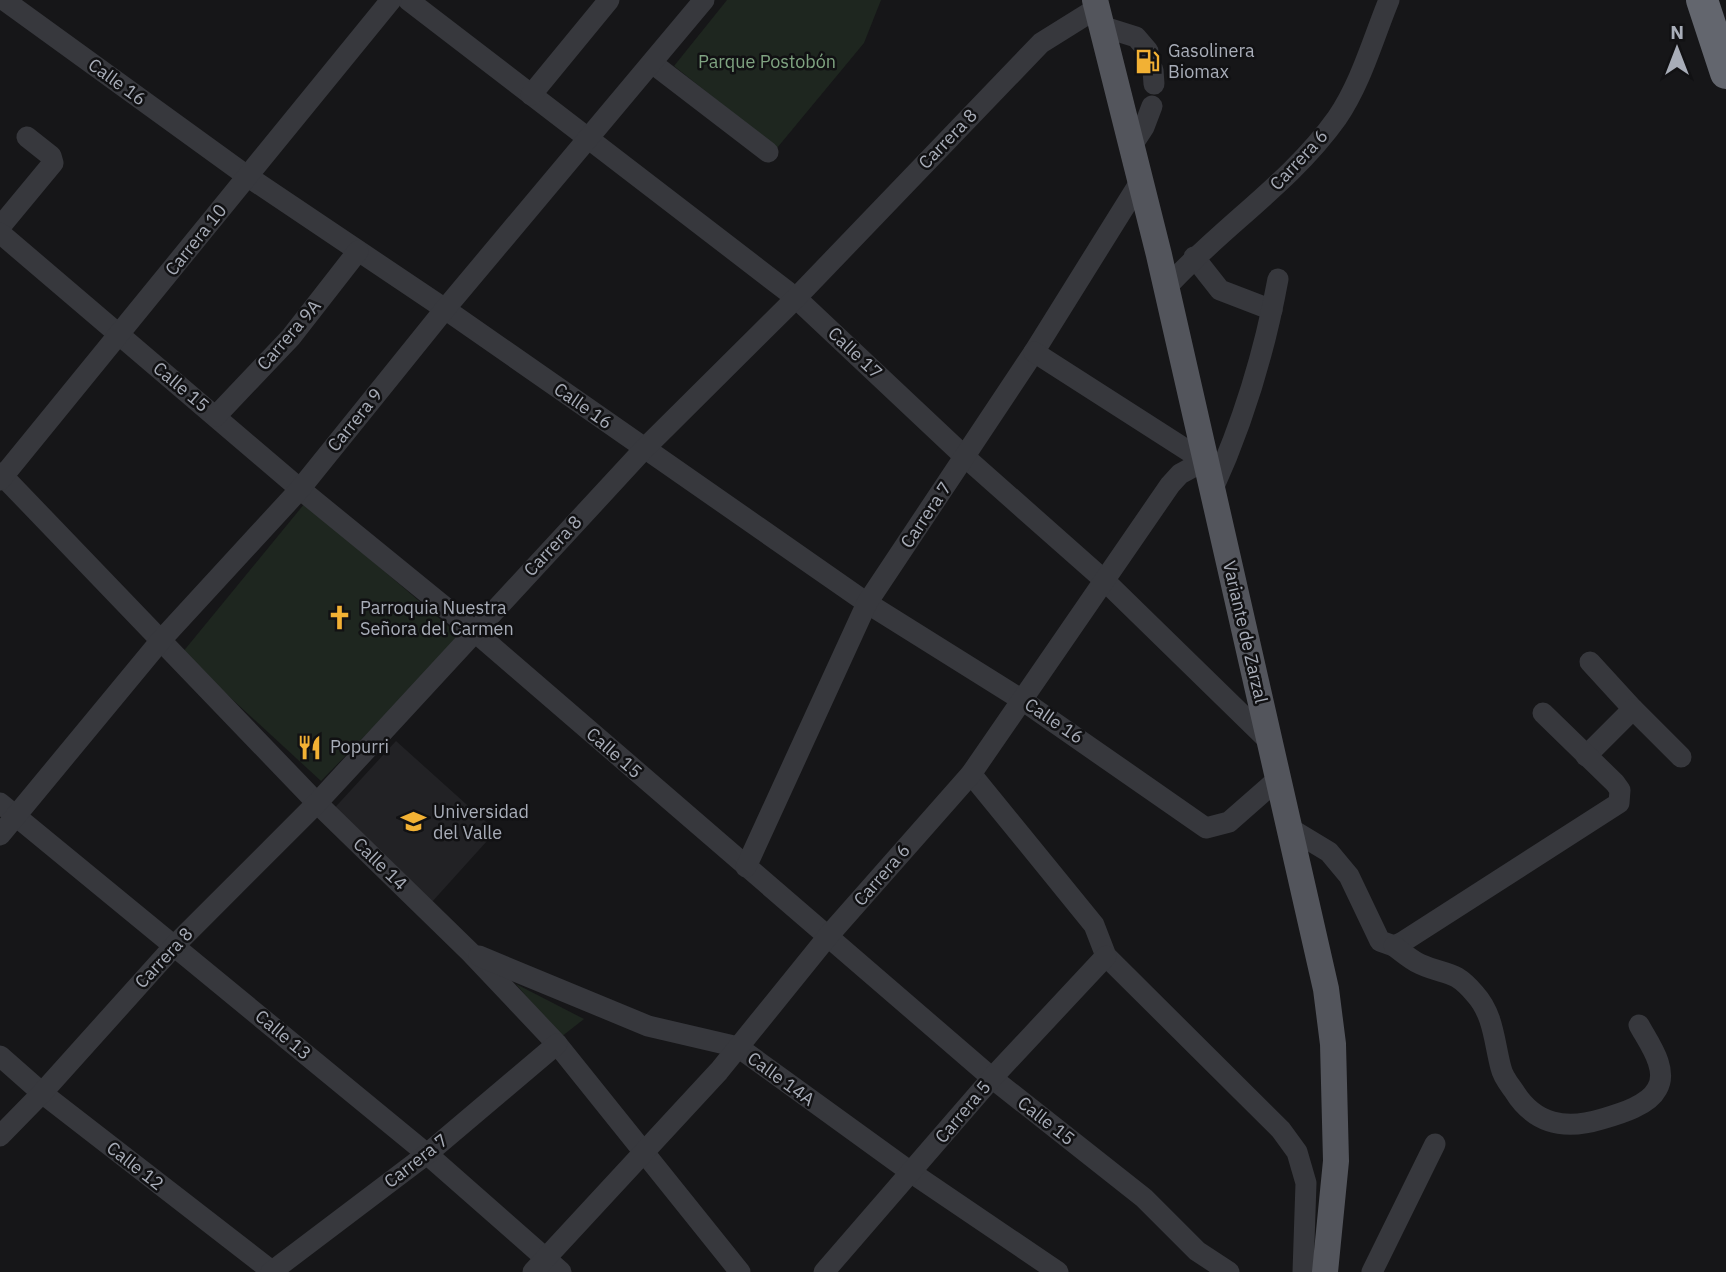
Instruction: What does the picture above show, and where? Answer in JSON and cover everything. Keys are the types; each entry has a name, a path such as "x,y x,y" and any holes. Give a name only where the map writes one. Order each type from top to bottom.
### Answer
{"highway":[{"path":"1702,0 1726,74"}],"main road":[{"name":"Variante de Zarzal","path":"1098,11 1166,288 1326,989 1333,1044 1336,1161 1325,1272"}],"street":[{"name":"Calle 16","path":"4,0 247,176 445,309 867,603 1022,700 1206,828 1229,822 1279,778"},
{"name":"Carrera 10","path":"1,476 120,336 391,0"},
{"name":"Calle 17","path":"408,0 796,298 965,457 1104,580 1271,743"},
{"path":"531,95 609,0"},
{"name":"Carrera 9","path":"0,835 8,809 300,489 445,309 704,0"},
{"name":"Carrera 6","path":"1166,288 1194,257 1262,200 1315,146 1338,116 1357,81 1389,0"},
{"path":"1098,11 1136,37 1152,68"},
{"name":"Carrera 8","path":"0,1136 42,1094 175,945 317,803 644,449 796,298 1041,43 1098,11"},
{"path":"652,63 768,152"},
{"path":"1131,147 1144,127 1152,106"},
{"path":"0,227 52,163 51,156 27,137"},
{"name":"Carrera 7","path":"746,867 867,603 1034,352 1140,182"},
{"name":"Calle 15","path":"0,233 300,489 474,631 992,1078 1144,1198 1197,1251 1229,1272"},
{"name":"Carrera 9A","path":"216,416 291,337 358,251"},
{"path":"1194,257 1220,290 1272,310"},
{"path":"1212,491 1227,458 1272,310 1278,279"},
{"path":"1034,352 1204,461"},
{"name":"Carrera 6","path":"539,1264 719,1072 829,935 971,774 1170,485 1180,474 1204,461"},
{"name":"Calle 14","path":"1,476 162,639 317,803 471,953 557,1044 740,1272"},
{"path":"1590,662 1681,757"},
{"path":"1586,755 1633,709"},
{"path":"1394,946 1616,807 1621,797 1620,790 1543,713"},
{"path":"971,774 1094,925 1106,956 1281,1130 1297,1152 1306,1183 1303,1272"},
{"name":"Calle 13","path":"8,809 426,1154 539,1264 561,1272"},
{"path":"1291,829 1329,852 1349,876 1381,941 1394,946 1419,964 1454,973 1478,997 1489,1013 1502,1072 1519,1099 1544,1121 1566,1125 1588,1123 1627,1110 1647,1100 1657,1090 1661,1079 1658,1065 1639,1025"},
{"name":"Calle 14A","path":"471,953 648,1026 738,1047 912,1173 1058,1272"},
{"name":"Carrera 5","path":"824,1272 992,1078 1106,956"},
{"name":"Carrera 7","path":"272,1272 426,1154 557,1044"},
{"name":"Calle 12","path":"0,1056 42,1094 272,1272"},
{"path":"1371,1272 1435,1144"}],"shaded area":[{"name":"Universidad del Valle","path":"396,741 496,831 431,903 330,813"}],"green space":[{"name":"Parque Postobón","path":"727,0 881,0 864,43 777,148 674,66"},
{"path":"305,503 461,637 321,781 182,653"},
{"path":"516,984 584,1019 561,1037"}],"place":[{"name":"Gasolinera Biomax","path":"1148,61"},
{"name":"Parroquia Nuestra Señora del Carmen","path":"340,618"},
{"name":"Popurri","path":"310,747"},
{"name":"Universidad del Valle","path":"413,822"}]}
